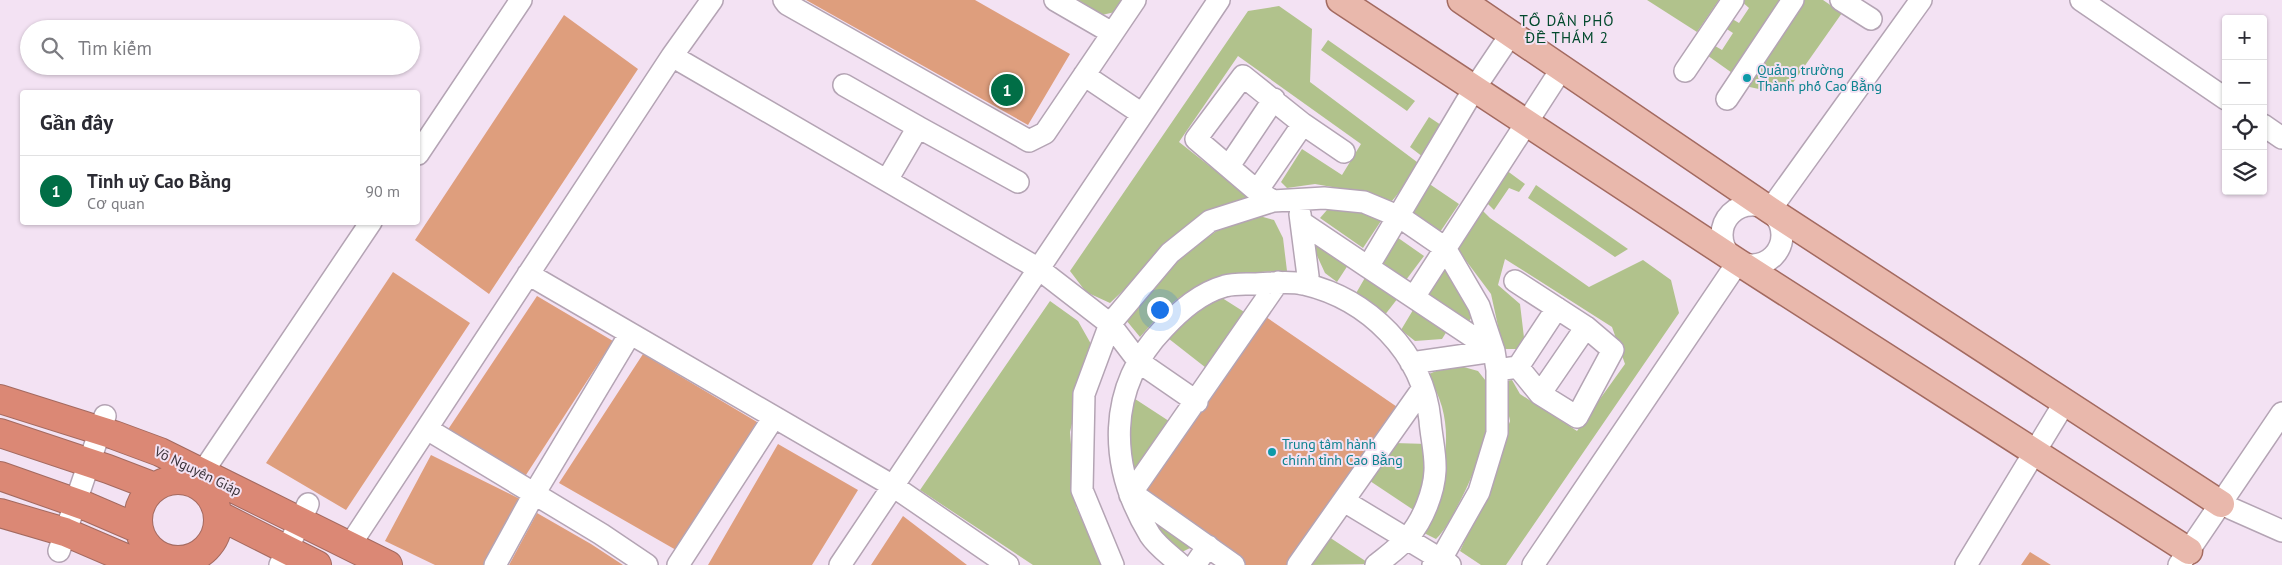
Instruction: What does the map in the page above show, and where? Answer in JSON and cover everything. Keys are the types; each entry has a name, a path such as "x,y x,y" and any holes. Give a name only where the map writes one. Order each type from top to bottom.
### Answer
{"highway":[{"name":"Võ Nguyên Giáp","path":"0,399 102,423 160,452 199,479 304,512 350,545 388,565"},
{"path":"0,433 89,462 155,487 149,492 141,506 139,528 153,562"},
{"path":"0,476 75,502 139,528"},
{"name":"Võ Nguyên Giáp","path":"155,487 171,481 199,479"},
{"name":"Võ Nguyên Giáp","path":"199,479 218,515"},
{"path":"0,513 62,542 153,562 206,560 217,529 218,515 283,557 317,565"}],"main road":[{"path":"1340,0 1738,262 2034,452 2184,558"},
{"path":"1461,0 1770,210 2221,504"}],"street":[{"path":"420,151 521,0"},
{"path":"350,545 672,56 712,0"},
{"path":"784,0 787,4 1029,141 1045,133 1135,0"},
{"path":"1055,0 1112,33"},
{"path":"840,565 1218,0"},
{"path":"1685,71 1733,0"},
{"path":"1727,99 1793,0"},
{"path":"1841,0 1871,19"},
{"path":"1770,210 1921,0"},
{"path":"2081,0 2222,97"},
{"path":"1368,267 1400,217 1474,89 1511,34"},
{"path":"672,56 1039,269 1110,324 1139,362 1197,402"},
{"path":"1414,297 1562,68"},
{"path":"1084,75 1142,114"},
{"path":"1265,196 1196,139 1243,76 1303,124 1344,152"},
{"path":"844,85 1018,182"},
{"path":"1229,166 1274,99"},
{"path":"1265,196 1303,124"},
{"path":"887,180 918,127"},
{"path":"2267,128 2282,138"},
{"path":"1113,565 1082,490 1084,394 1110,324 1170,253 1210,221 1265,196 1299,199 1324,198 1364,202 1400,217 1445,248 1479,306 1503,363 1497,433 1479,492 1442,563 1407,538 1344,502"},
{"path":"1299,199 1305,280"},
{"path":"1746,206 1761,206 1770,210 1777,217 1783,236 1775,255 1758,265 1738,262 1730,256 1723,243 1722,228 1726,219 1732,212 1746,206"},
{"path":"1301,222 1414,297 1503,363 1540,394 1577,417 1613,350 1586,327 1515,281"},
{"path":"199,479 369,225"},
{"path":"1533,565 1738,262"},
{"path":"528,274 893,486 1008,565"},
{"path":"1181,565 1151,536 1131,494 1119,453 1119,416 1129,380 1139,362 1153,339 1184,306 1225,286 1305,280 1363,309 1421,361 1503,363 1557,308"},
{"path":"1131,494 1197,402 1278,282"},
{"path":"1540,394 1586,327"},
{"path":"495,565 534,494 630,334"},
{"path":"1376,565 1407,538 1428,504 1435,471 1428,399 1423,388 1421,361"},
{"path":"1298,565 1423,388"},
{"path":"1966,565 2065,402"},
{"path":"2184,558 2282,413"},
{"path":"678,565 774,417"},
{"path":"62,542 102,423"},
{"path":"427,429 601,534 647,565"},
{"path":"1131,494 1234,565"},
{"path":"2221,504 2282,531"},
{"path":"283,557 304,512"},
{"path":"1195,565 1208,546"}],"green space":[{"path":"1078,0 1123,0 1115,12 1102,15"},
{"path":"1647,0 1719,0 1697,32"},
{"path":"1740,0 1786,0 1735,75 1704,53 1710,43 1722,50 1733,33 1722,26 1729,17 1739,23 1749,8"},
{"path":"1801,0 1823,0 1842,13 1792,84 1768,91 1745,86"},
{"path":"1279,6 1312,29 1310,82 1421,165 1392,201 1361,192 1315,184 1287,188 1281,182 1302,149 1342,175 1361,144 1238,56 1179,142 1249,197 1195,222 1110,303 1086,292 1070,271 1248,11"},
{"path":"1328,40 1415,101 1407,111 1321,50"},
{"path":"1429,117 1441,125 1423,157 1410,147"},
{"path":"1506,170 1525,184 1519,192 1509,188 1494,210 1483,199"},
{"path":"1428,183 1459,204 1440,232 1409,212"},
{"path":"1536,185 1628,249 1615,257 1528,198"},
{"path":"1357,208 1383,218 1363,248 1320,218 1327,210"},
{"path":"1480,208 1490,218 1589,287 1643,260 1671,280 1679,313 1506,565 1481,565 1460,551 1482,503 1510,421 1502,382 1512,380 1520,394 1577,431 1625,364 1612,327 1505,259 1498,285 1520,304 1525,346 1518,349 1503,349 1491,294 1455,246"},
{"path":"1256,215 1274,220 1283,238 1287,271 1239,274 1224,277 1196,288 1169,306 1140,337 1126,320 1180,257 1218,230"},
{"path":"1394,235 1424,256 1406,280 1379,260"},
{"path":"1321,241 1350,262 1337,282 1325,273 1314,249"},
{"path":"1447,265 1475,312 1468,323 1426,296"},
{"path":"1366,276 1398,298 1384,316 1355,295"},
{"path":"1219,296 1249,315 1210,371 1164,335"},
{"path":"1050,301 1078,321 1091,344 1070,432 1076,507 1105,565 1033,565 920,490"},
{"path":"1413,310 1447,331 1442,339 1415,341 1401,330"},
{"path":"1453,364 1478,371 1493,390 1488,422 1471,478 1450,520 1436,539 1422,532 1442,471 1446,439 1442,407 1429,374"},
{"path":"1129,395 1175,425 1137,474 1126,465"},
{"path":"1394,443 1428,444 1428,482 1415,511 1367,479"},
{"path":"1157,523 1192,547 1176,555 1152,528"},
{"path":"1329,537 1370,564 1309,565"}],"building":[{"path":"806,0 975,0 1070,54 1028,125"},
{"path":"564,15 638,69 489,294 415,240"},
{"path":"393,272 470,323 346,510 266,463"},
{"path":"537,296 613,341 524,478 447,431"},
{"name":"Trung tâm hành chính tỉnh Cao Bằng","path":"1266,317 1403,411 1292,565 1244,565 1141,492"},
{"path":"643,354 757,422 676,550 559,483"},
{"path":"778,444 858,490 812,565 708,565"},
{"path":"431,455 524,501 489,565 435,565 385,541"},
{"path":"537,513 591,544 623,565 509,565"},
{"path":"903,516 967,565 871,565"},
{"path":"2030,552 2051,565 2021,565"}],"place":[{"name":"Quảng trường Thành phố Cao Bằng","path":"1747,78"},
{"name":"Tỉnh uỷ Cao Bằng","path":"1007,90"},
{"name":"Trung tâm hành chính tỉnh Cao Bằng","path":"1272,452"}],"district":[{"name":"TỔ DÂN PHỐ ĐỀ THÁM 2","path":"1567,30"}]}
